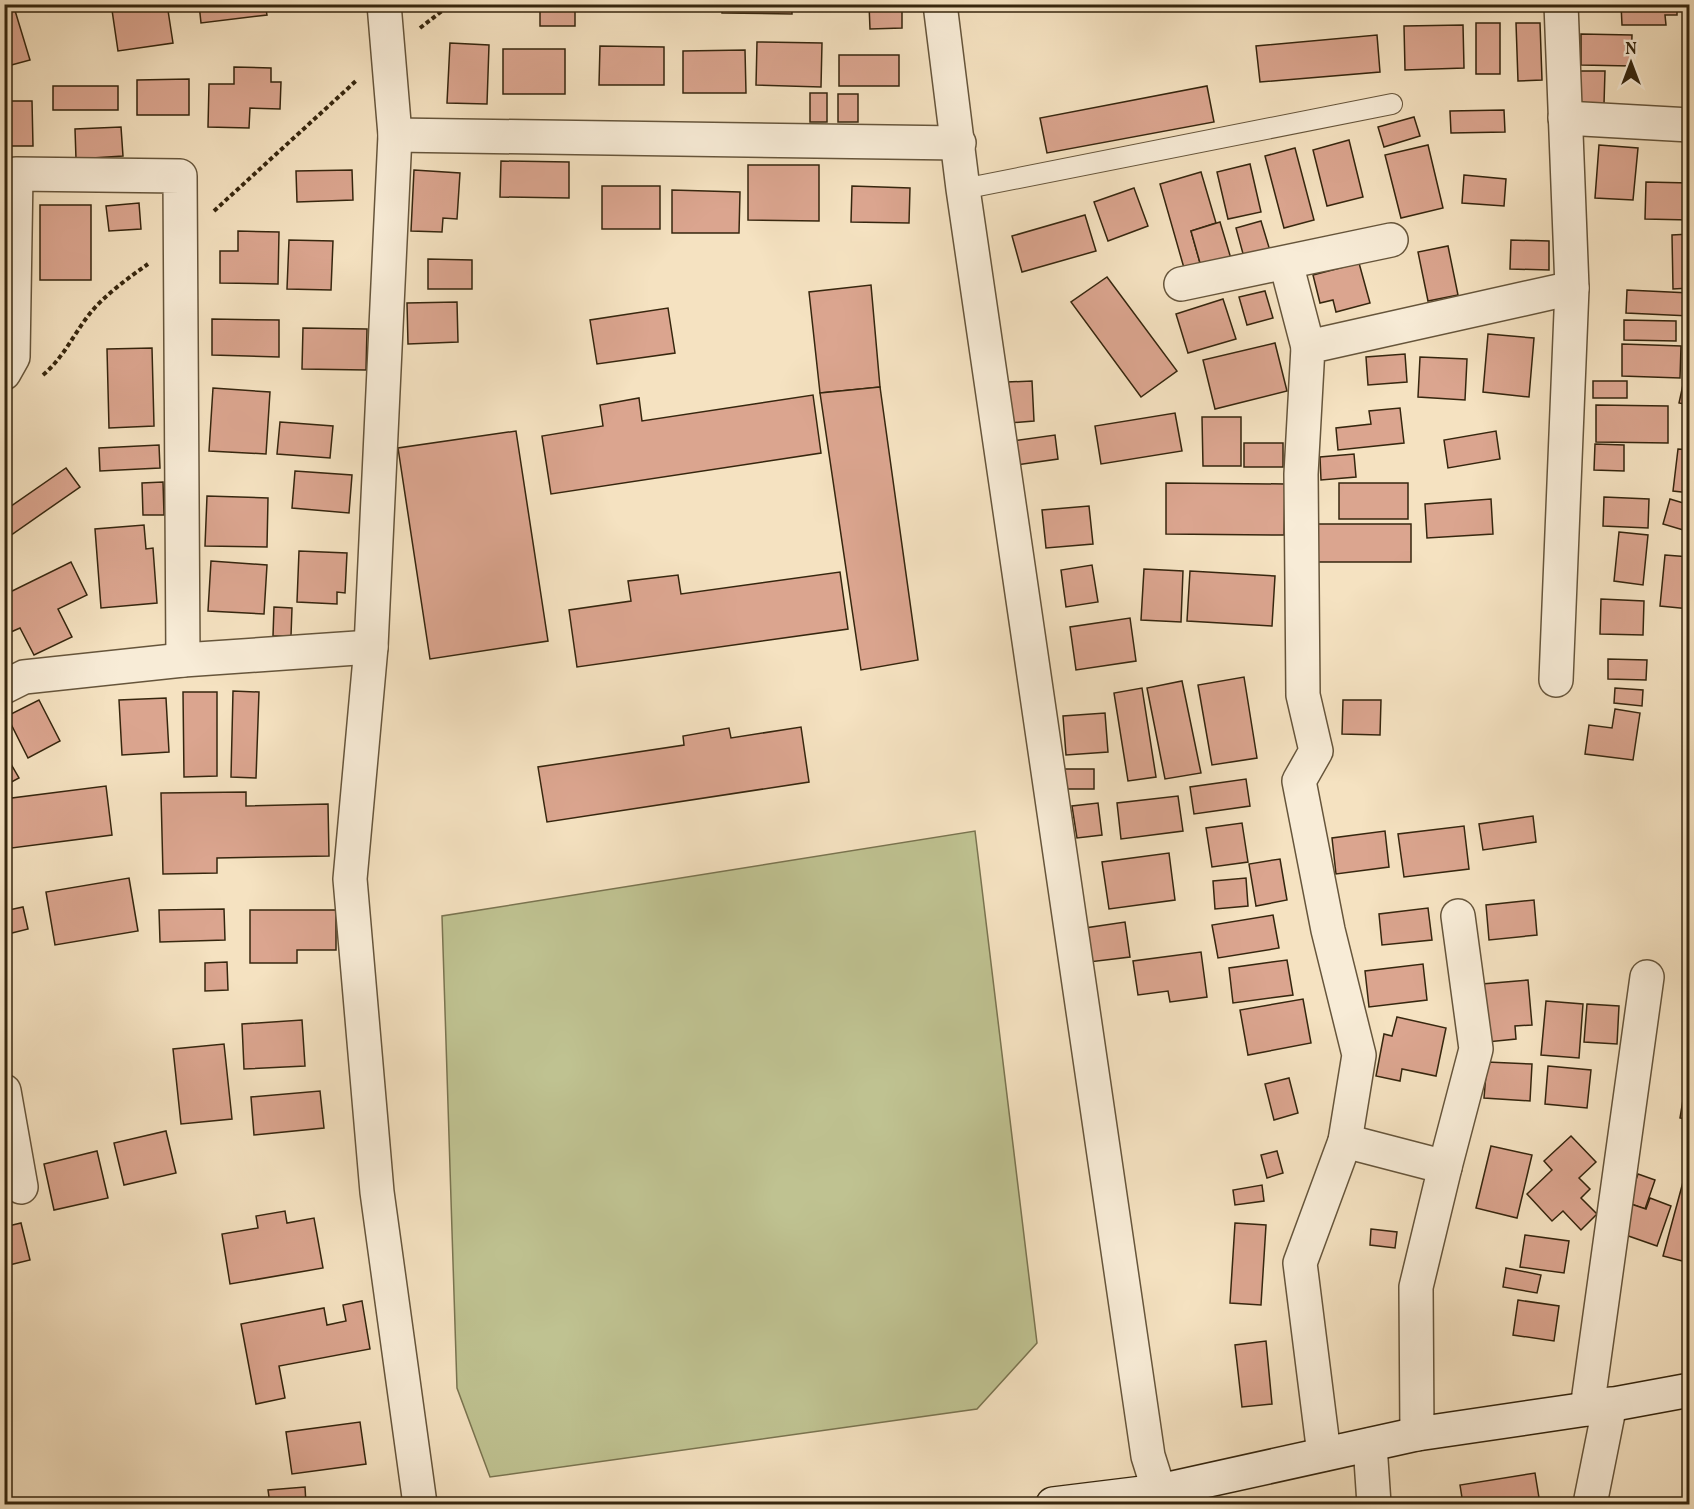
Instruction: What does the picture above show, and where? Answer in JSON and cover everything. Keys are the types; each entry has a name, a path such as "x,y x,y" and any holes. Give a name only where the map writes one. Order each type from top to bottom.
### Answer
{"street":[{"path":"384,4 394,135 371,647 350,879 377,1192 420,1504"},
{"path":"940,4 963,189 1148,1456 1161,1498"},
{"path":"1556,680 1572,288 1561,4"},
{"path":"1565,118 1689,125"},
{"path":"394,135 959,143"},
{"path":"4,373 13,357 16,174 180,176 183,660"},
{"path":"1181,284 1391,240"},
{"path":"1286,262 1308,347 1300,474 1303,695 1316,751 1299,781 1328,930 1359,1054 1345,1141 1300,1263 1324,1454"},
{"path":"1308,347 1572,288"},
{"path":"4,687 24,677 183,660 371,647"},
{"path":"1417,1434 1416,1287 1476,1050 1458,916"},
{"path":"1590,1504 1598,1406 1647,977"},
{"path":"4,1091 21,1187"},
{"path":"1345,1141 1445,1167"},
{"path":"1053,1504 1161,1498 1324,1454 1370,1446 1417,1434 1689,1390"},
{"path":"1370,1446 1374,1504"}],"lane":[{"path":"963,189 1392,104"}],"path":[{"path":"40,378 58,362 89,315 122,283 181,241 388,52 451,4"}],"green space":[{"path":"975,831 1037,1343 977,1409 490,1477 457,1388 442,916"}],"building":[{"path":"13,4 30,60 4,67 4,6"},
{"path":"149,4 167,4 173,43 118,51 112,10"},
{"path":"199,4 265,4 267,15 201,23"},
{"path":"294,4 354,4 294,9"},
{"path":"540,4 575,4 575,26 540,26"},
{"path":"596,4 669,4 669,6 596,6"},
{"path":"722,4 792,4 792,14 722,13"},
{"path":"808,4 854,4 853,10 807,9"},
{"path":"869,4 902,4 902,28 870,29"},
{"path":"1621,4 1677,4 1677,15 1665,15 1666,25 1622,25"},
{"path":"1476,23 1500,23 1500,74 1476,74"},
{"path":"1516,23 1540,23 1542,80 1518,81"},
{"path":"1463,25 1464,68 1405,70 1404,26"},
{"path":"1581,34 1632,35 1631,66 1581,65"},
{"path":"1377,35 1380,72 1260,82 1256,46"},
{"path":"757,42 822,43 821,87 756,85"},
{"path":"450,43 489,45 487,104 447,103"},
{"path":"600,46 664,47 664,85 599,85"},
{"path":"503,49 565,49 565,94 503,94"},
{"path":"745,50 746,93 683,93 683,51"},
{"path":"839,55 899,55 899,86 839,86"},
{"path":"234,67 271,68 271,82 281,82 280,109 250,108 249,128 208,127 209,84 234,84"},
{"path":"1579,71 1605,71 1604,104 1578,104"},
{"path":"189,79 189,115 137,115 137,80"},
{"path":"53,86 118,86 118,110 53,110"},
{"path":"1207,86 1214,122 1047,153 1040,118"},
{"path":"810,93 827,93 827,122 810,122"},
{"path":"838,94 858,94 858,122 838,122"},
{"path":"9,101 32,101 33,146 4,146 4,113 9,113"},
{"path":"1504,110 1505,132 1451,133 1450,111"},
{"path":"1414,117 1420,136 1384,147 1378,127"},
{"path":"121,127 123,156 76,159 75,129"},
{"path":"1349,140 1363,197 1327,206 1313,150"},
{"path":"1428,145 1443,208 1401,218 1385,155"},
{"path":"1599,145 1638,148 1633,200 1595,198"},
{"path":"1295,148 1314,220 1284,228 1265,156"},
{"path":"501,161 569,162 569,198 500,197"},
{"path":"1250,164 1261,212 1228,219 1217,172"},
{"path":"748,165 819,165 819,221 748,220"},
{"path":"352,170 353,200 297,202 296,171"},
{"path":"414,170 460,173 457,219 443,218 442,232 411,231"},
{"path":"1201,172 1216,223 1191,231 1202,270 1186,275 1160,184"},
{"path":"1464,175 1506,179 1504,206 1462,203"},
{"path":"1646,182 1690,183 1690,220 1645,219"},
{"path":"602,186 660,186 660,229 602,229"},
{"path":"852,186 910,188 909,223 851,222"},
{"path":"1134,188 1148,226 1108,241 1094,202"},
{"path":"672,190 740,192 739,233 672,233"},
{"path":"139,203 141,229 109,231 106,206"},
{"path":"40,205 91,205 91,280 40,280"},
{"path":"1085,215 1096,251 1022,272 1012,236"},
{"path":"1261,221 1271,254 1245,261 1236,228"},
{"path":"1220,222 1232,262 1202,270 1191,231"},
{"path":"238,231 279,232 278,284 220,283 220,251 238,251"},
{"path":"1690,234 1690,288 1673,289 1672,235"},
{"path":"289,240 333,241 331,290 287,289"},
{"path":"1511,240 1549,241 1549,270 1510,269"},
{"path":"1448,246 1458,295 1428,301 1418,252"},
{"path":"428,259 472,260 472,289 428,289"},
{"path":"1359,263 1370,303 1336,312 1333,300 1320,303 1313,275"},
{"path":"1107,277 1177,371 1141,397 1071,302"},
{"path":"871,285 880,387 820,393 809,292"},
{"path":"1627,290 1690,293 1690,316 1626,313"},
{"path":"1265,291 1273,318 1247,325 1239,297"},
{"path":"1223,299 1236,339 1188,353 1176,314"},
{"path":"457,302 458,342 408,344 407,303"},
{"path":"668,308 675,353 597,364 590,320"},
{"path":"212,319 279,320 279,357 212,355"},
{"path":"1624,320 1676,321 1676,341 1624,340"},
{"path":"303,328 367,329 366,370 302,369"},
{"path":"1488,334 1534,338 1529,397 1483,392"},
{"path":"1275,343 1287,391 1215,409 1203,360"},
{"path":"1622,344 1681,346 1680,378 1622,376"},
{"path":"152,348 154,426 109,428 107,349"},
{"path":"1405,354 1407,382 1368,385 1366,357"},
{"path":"1420,357 1467,359 1465,400 1418,397"},
{"path":"1688,362 1690,362 1690,405 1679,403"},
{"path":"1032,381 1034,421 1009,423 1007,382"},
{"path":"1593,381 1627,381 1627,398 1593,398"},
{"path":"880,387 918,660 861,670 820,393"},
{"path":"213,388 270,392 266,454 209,451"},
{"path":"813,395 821,453 551,494 542,436 603,426 600,405 639,398 642,421"},
{"path":"1596,405 1668,406 1668,443 1596,442"},
{"path":"1400,408 1404,443 1338,450 1336,428 1371,424 1369,411"},
{"path":"1175,413 1182,451 1101,464 1095,426"},
{"path":"1202,417 1241,417 1241,466 1203,466"},
{"path":"280,422 333,426 330,458 277,454"},
{"path":"516,431 548,641 430,659 398,448"},
{"path":"1496,431 1500,459 1448,468 1444,440"},
{"path":"1055,435 1058,459 1009,466 1005,442"},
{"path":"1244,443 1283,443 1283,467 1244,467"},
{"path":"1595,444 1624,445 1624,471 1594,470"},
{"path":"159,445 160,468 100,471 99,448"},
{"path":"1678,449 1690,450 1690,493 1673,491"},
{"path":"1354,454 1356,477 1321,480 1320,457"},
{"path":"66,468 80,487 4,540 4,511"},
{"path":"295,471 352,475 349,513 292,508"},
{"path":"163,482 164,515 143,515 142,483"},
{"path":"1166,483 1285,484 1284,535 1166,534"},
{"path":"1339,483 1408,483 1408,519 1339,519"},
{"path":"207,496 268,498 267,547 205,546"},
{"path":"1604,497 1649,499 1648,528 1603,526"},
{"path":"1491,499 1493,534 1427,538 1425,504"},
{"path":"1670,499 1690,505 1690,532 1663,524"},
{"path":"1089,506 1093,544 1046,548 1042,510"},
{"path":"1313,524 1411,524 1411,562 1313,562"},
{"path":"144,525 146,549 153,548 157,603 101,608 95,529"},
{"path":"1619,532 1648,535 1643,585 1614,581"},
{"path":"299,551 347,553 345,593 337,592 337,604 297,602"},
{"path":"1665,555 1690,557 1690,609 1660,606"},
{"path":"211,561 267,565 264,614 208,611"},
{"path":"71,562 87,595 58,609 72,637 34,655 20,628 4,635 4,595"},
{"path":"1092,565 1098,602 1066,607 1061,570"},
{"path":"1144,569 1183,571 1181,622 1141,620"},
{"path":"1190,571 1275,576 1272,626 1187,621"},
{"path":"840,572 848,629 577,667 569,610 631,601 628,581 678,575 681,594"},
{"path":"1601,599 1644,601 1643,635 1600,634"},
{"path":"274,607 292,608 291,636 273,636"},
{"path":"1130,618 1136,661 1076,670 1070,627"},
{"path":"1608,659 1647,660 1646,680 1608,679"},
{"path":"1244,677 1257,758 1212,765 1198,685"},
{"path":"1182,681 1201,773 1165,779 1147,688"},
{"path":"1142,688 1156,777 1128,781 1114,693"},
{"path":"1615,688 1643,690 1642,706 1614,703"},
{"path":"233,691 259,692 256,778 231,777"},
{"path":"183,692 217,692 217,776 184,777"},
{"path":"166,698 169,752 122,755 119,700"},
{"path":"39,700 60,741 28,758 7,716"},
{"path":"1343,700 1381,700 1380,735 1342,734"},
{"path":"1615,709 1640,713 1633,760 1585,754 1589,725 1612,728"},
{"path":"1105,713 1108,752 1066,755 1063,716"},
{"path":"801,727 809,782 547,822 538,767 684,745 683,736 729,728 731,738"},
{"path":"4,752 19,778 4,786"},
{"path":"1064,769 1094,769 1094,789 1064,789"},
{"path":"1246,779 1250,806 1194,814 1190,787"},
{"path":"106,786 112,835 4,849 4,799"},
{"path":"246,792 246,806 328,804 329,856 217,858 217,873 163,874 161,793"},
{"path":"1178,796 1183,831 1121,839 1117,803"},
{"path":"1098,803 1102,835 1077,838 1072,806"},
{"path":"1533,816 1536,842 1483,850 1479,824"},
{"path":"1242,823 1248,862 1212,867 1206,828"},
{"path":"1464,826 1469,869 1404,877 1398,834"},
{"path":"1385,831 1389,867 1336,874 1332,838"},
{"path":"1169,853 1175,900 1109,909 1102,862"},
{"path":"1280,859 1287,900 1256,906 1249,864"},
{"path":"129,878 138,931 55,945 46,892"},
{"path":"1246,878 1248,906 1215,909 1213,881"},
{"path":"1534,900 1537,935 1489,940 1486,905"},
{"path":"23,907 28,929 4,935 4,911"},
{"path":"1428,908 1432,940 1382,945 1379,914"},
{"path":"224,909 225,940 160,942 159,910"},
{"path":"250,910 336,910 336,950 297,950 297,963 250,963"},
{"path":"1273,915 1279,948 1218,958 1212,925"},
{"path":"1125,922 1130,957 1089,962 1085,928"},
{"path":"1201,952 1207,997 1170,1002 1168,991 1138,995 1133,961"},
{"path":"1287,960 1293,995 1233,1003 1229,968"},
{"path":"227,962 228,990 205,991 205,963"},
{"path":"1423,964 1427,1000 1369,1007 1365,971"},
{"path":"1528,980 1532,1025 1515,1026 1516,1039 1487,1042 1482,984"},
{"path":"1303,999 1311,1043 1248,1055 1240,1010"},
{"path":"1546,1001 1583,1004 1579,1058 1541,1055"},
{"path":"1587,1004 1619,1006 1617,1044 1584,1042"},
{"path":"1397,1017 1446,1028 1436,1076 1402,1069 1400,1081 1376,1076 1384,1034 1392,1036"},
{"path":"302,1020 305,1066 244,1069 242,1024"},
{"path":"224,1044 232,1119 181,1124 173,1049"},
{"path":"1487,1062 1532,1064 1530,1101 1484,1098"},
{"path":"1548,1066 1591,1070 1587,1108 1545,1104"},
{"path":"1289,1078 1298,1113 1274,1120 1265,1084"},
{"path":"1686,1082 1690,1082 1690,1120 1680,1118"},
{"path":"320,1091 324,1128 254,1135 251,1097"},
{"path":"166,1131 176,1173 124,1185 114,1143"},
{"path":"1571,1136 1596,1162 1579,1178 1590,1189 1581,1198 1597,1214 1581,1230 1563,1211 1552,1221 1527,1194 1552,1170 1544,1161"},
{"path":"1491,1146 1532,1155 1517,1218 1476,1208"},
{"path":"97,1151 108,1198 54,1210 44,1164"},
{"path":"1277,1151 1283,1173 1267,1178 1261,1155"},
{"path":"1686,1171 1690,1172 1690,1263 1663,1256"},
{"path":"1638,1174 1655,1180 1645,1209 1628,1203"},
{"path":"1262,1185 1264,1201 1235,1205 1233,1190"},
{"path":"1650,1198 1671,1206 1657,1246 1617,1232 1628,1203 1646,1209"},
{"path":"285,1211 287,1223 314,1218 323,1268 230,1284 222,1234 258,1228 256,1216"},
{"path":"21,1223 30,1260 5,1266 4,1227"},
{"path":"1235,1223 1266,1225 1261,1305 1230,1303"},
{"path":"1371,1229 1397,1232 1395,1248 1370,1245"},
{"path":"1525,1235 1569,1241 1564,1273 1520,1267"},
{"path":"1506,1268 1541,1275 1537,1293 1503,1287"},
{"path":"1518,1300 1559,1306 1554,1341 1513,1335"},
{"path":"362,1301 370,1349 279,1366 285,1398 256,1404 241,1324 324,1308 327,1325 346,1321 343,1305"},
{"path":"1266,1341 1272,1404 1242,1407 1235,1345"},
{"path":"360,1422 366,1464 292,1474 286,1432"},
{"path":"1535,1473 1540,1504 1463,1504 1460,1485"},
{"path":"305,1487 306,1504 270,1504 268,1490"}]}
